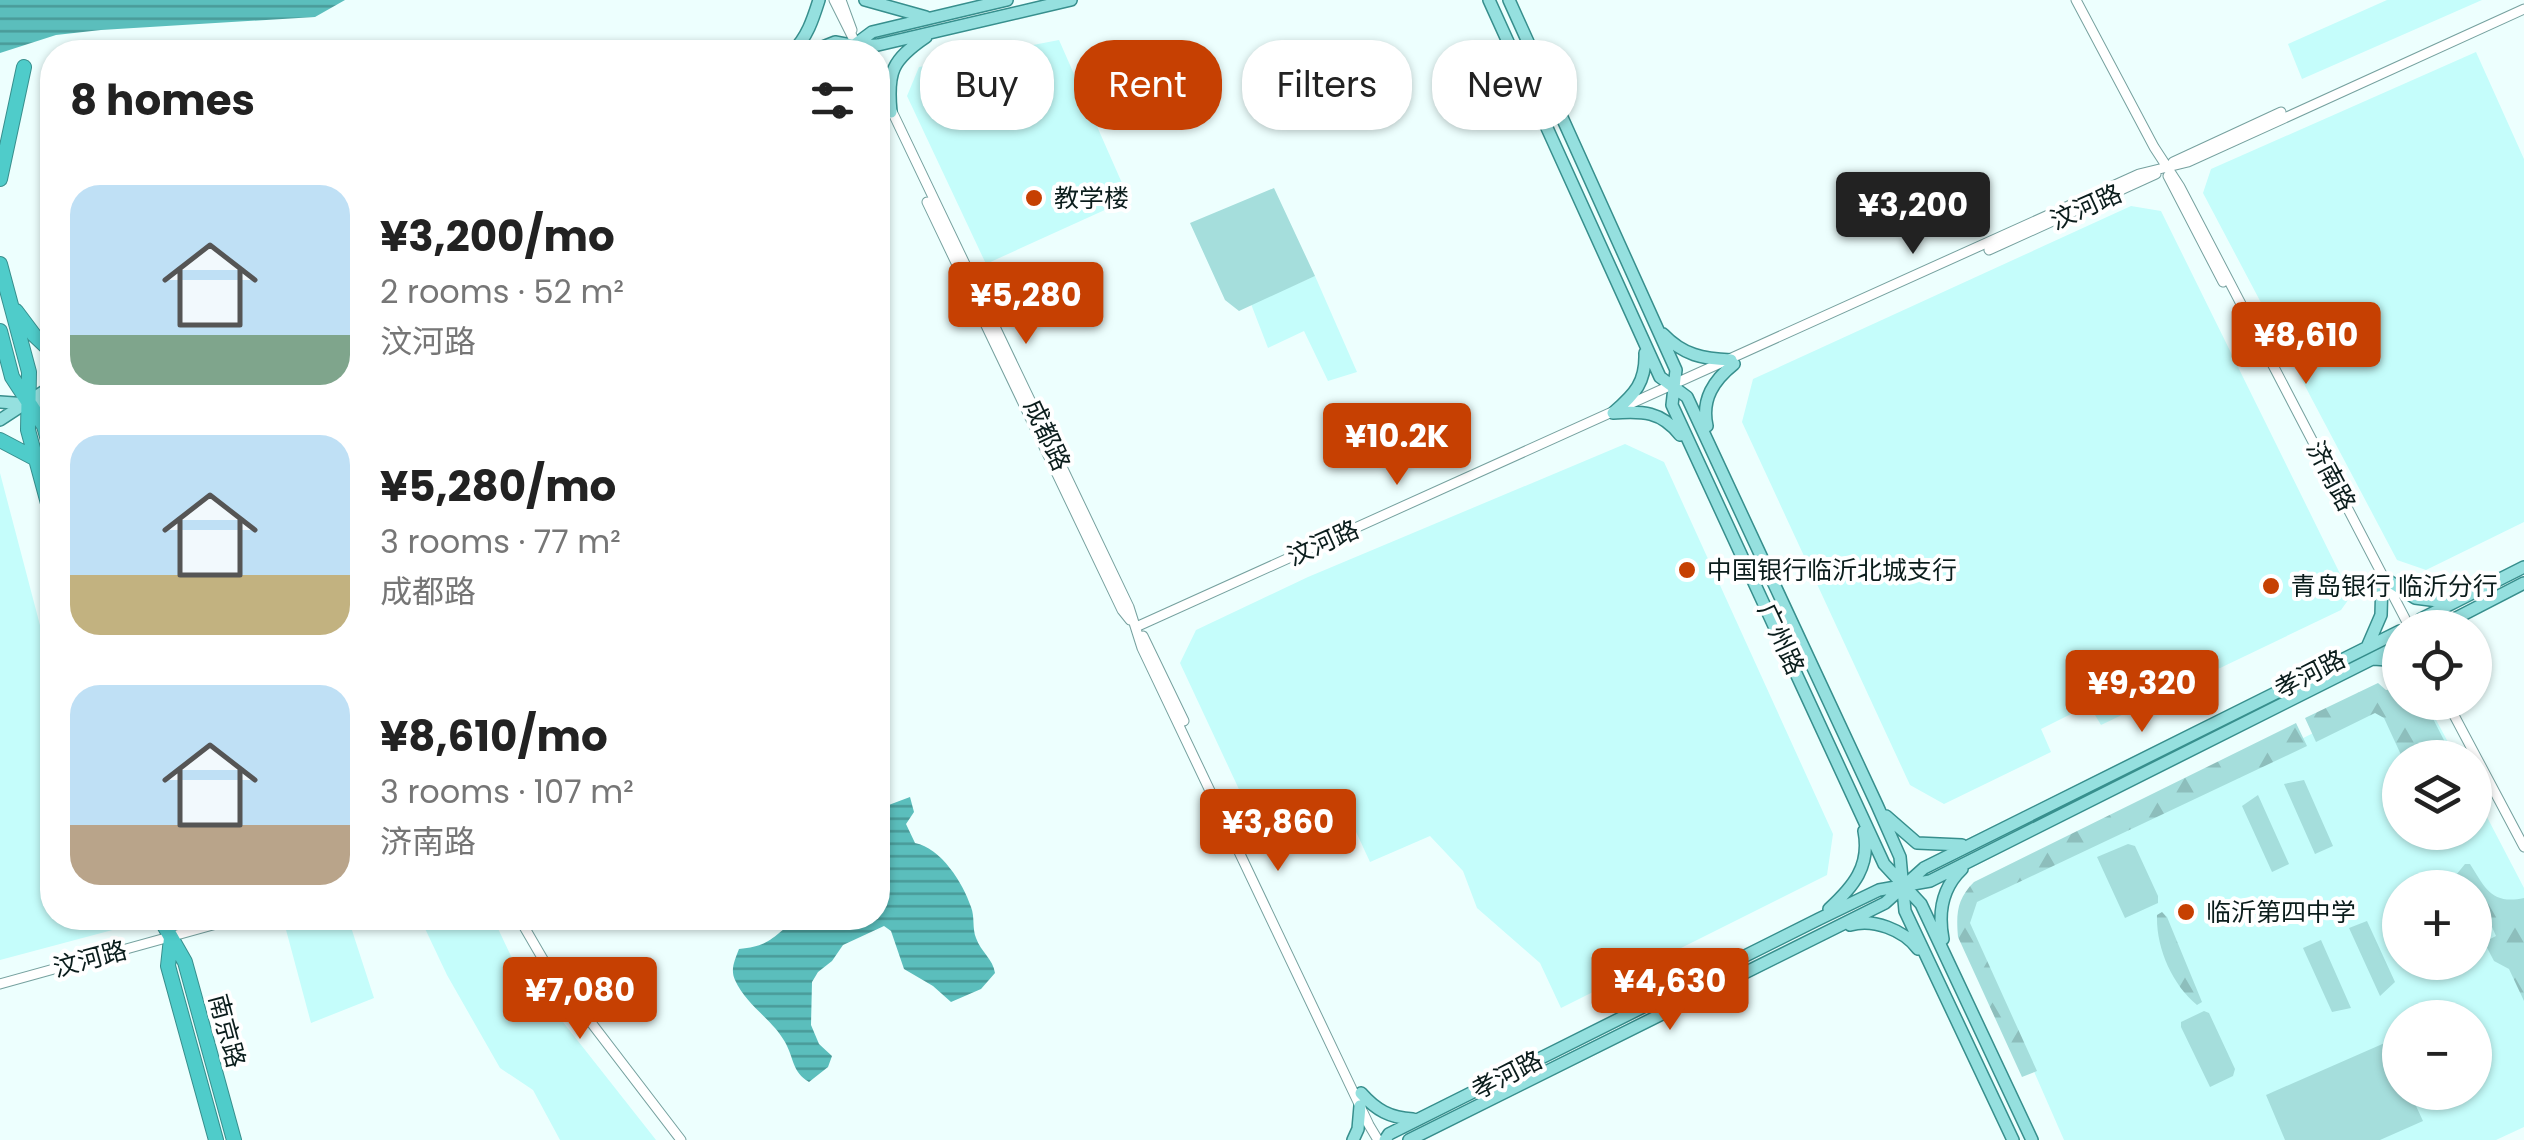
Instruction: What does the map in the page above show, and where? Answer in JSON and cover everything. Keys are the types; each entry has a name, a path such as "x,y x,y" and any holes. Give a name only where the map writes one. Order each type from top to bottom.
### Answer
{"highway":[{"path":"0,179 3,150 24,68"},
{"path":"0,264 29,372 28,430 40,474"},
{"path":"10,304 40,341"},
{"path":"0,330 3,356 12,377 40,420"},
{"path":"0,440 36,459"},
{"name":"南京路","path":"167,930 185,962 234,1140"},
{"name":"南京路","path":"171,930 168,966 216,1140"}],"main road":[{"path":"800,40 814,19 819,0"},
{"path":"865,0 930,18"},
{"path":"865,40 872,32 1007,0"},
{"path":"890,42 1072,0"},
{"name":"广州路","path":"1509,0 1676,370 1672,404 1884,864 1921,904 2032,1140"},
{"name":"广州路","path":"1489,1 1660,377 1687,398 1877,805 1900,857 1905,911 2013,1140"},
{"path":"890,76 909,49 933,32"},
{"path":"1658,330 1676,348 1693,356 1733,362"},
{"path":"1614,413 1643,381 1645,344"},
{"path":"1713,450 1704,413 1706,403 1718,377 1733,362"},
{"path":"0,420 40,395"},
{"path":"0,402 40,402"},
{"path":"1614,413 1660,414 1696,455"},
{"path":"2440,610 2524,567"},
{"path":"2368,645 2381,615 2384,580 2416,598 2453,603"},
{"path":"2472,610 2524,584"},
{"name":"孝河路","path":"1409,1140 1885,903 1924,868 2382,639"},
{"name":"孝河路","path":"1381,1140 1879,890 1930,881 2382,654"},
{"path":"2374,658 2382,659"},
{"path":"1877,805 1917,843 1969,845"},
{"path":"1820,919 1850,890 1863,869 1866,841 1860,812"},
{"path":"1946,956 1940,922 1943,899 1954,877 1973,860"},
{"path":"1822,934 1860,922 1888,928 1910,938 1930,964"},
{"path":"1353,1140 1358,1129 1360,1100 1384,1113 1418,1119"}],"street":[{"path":"837,0 851,40"},
{"name":"济南路","path":"2078,0 2166,168 2173,190 2401,610"},
{"name":"汶河路","path":"1136,628 1733,362 2139,174 2166,168 2185,154 2524,6"},
{"name":"成都路","path":"890,120 1136,628 1148,645 1381,1140"},
{"path":"2459,720 2524,847"},
{"path":"2460,720 2524,838"},
{"name":"汶河路","path":"0,984 193,930"},
{"path":"525,930 544,961 681,1140"}],"shaded area":[{"path":"0,0 345,0 315,17 56,35 0,53"},
{"path":"2387,0 2482,0 2302,79 2288,44"},
{"path":"1059,40 1074,74 1074,130 1099,130 1129,199 986,264 923,130 1054,130 1054,41"},
{"path":"2476,52 2524,159 2524,522 2426,570 2397,560 2203,193 2211,169"},
{"path":"920,67 920,124 907,96"},
{"path":"2131,206 2161,211 2351,596 2341,610 2101,725 2089,705 2041,729 2051,752 1944,804 1910,785 1742,422 1753,379"},
{"path":"1315,276 1357,372 1328,381 1304,331 1268,348 1251,304"},
{"path":"1625,444 1664,462 1833,834 1827,875 1561,1008 1540,963 1477,908 1463,871 1430,836 1370,862 1351,821 1272,860 1180,663 1196,630 1308,577"},
{"path":"0,473 40,625 40,930 112,930 0,960"},
{"name":"临沂第四中学","path":"2382,699 2382,720 2436,720 2447,740 2382,740 2382,850 2492,850 2492,827 2524,888 2524,1127 2496,1140 2064,1140 1969,923 1975,900"},
{"path":"910,797 914,812 906,824 915,843 934,852 957,878 971,907 976,938 995,973 981,989 951,1002 904,969 890,930 890,804"},
{"path":"286,930 352,930 374,998 311,1023"},
{"path":"426,930 499,930 511,956 656,1140 560,1140 533,1090 500,1068"},
{"path":"783,930 875,930 843,945 812,982 811,1025 819,1044 832,1056 828,1067 809,1082 796,1069 780,1034 735,980 734,964 739,949 769,940"}],"green space":[{"path":"1274,188 1315,276 1239,311 1225,300 1190,223"},
{"path":"2378,683 2382,686 2382,717 2375,713 2316,742 2305,718"},
{"path":"2385,720 2434,720 2444,740 2394,740"},
{"path":"2296,723 2307,746 1977,902 1970,923 2037,1071 2022,1077 1958,937 1959,907 1968,888"},
{"path":"2304,780 2333,846 2315,854 2284,784"},
{"path":"2258,795 2289,864 2272,872 2242,806"},
{"path":"2128,844 2135,846 2158,903 2125,918 2097,857"},
{"path":"2492,894 2504,899 2524,898 2524,1001 2509,969 2492,957 2492,938 2496,936 2492,927"},
{"path":"2162,912 2202,1002 2197,1005 2180,987 2163,952 2157,927 2157,915"},
{"path":"2367,921 2382,954 2382,980 2395,982 2380,996 2349,928"},
{"path":"2321,940 2351,1008 2332,1012 2303,948"},
{"path":"2204,1011 2209,1013 2235,1069 2233,1076 2210,1087 2181,1027 2181,1022"},
{"path":"2382,1044 2382,1110 2418,1110 2423,1121 2380,1140 2285,1140 2266,1095"}],"place":[{"name":"教学楼","path":"1034,198"},
{"name":"中国银行临沂北城支行","path":"1687,570"},
{"name":"青岛银行 临沂分行","path":"2271,586"},
{"name":"临沂第四中学","path":"2186,912"}]}
